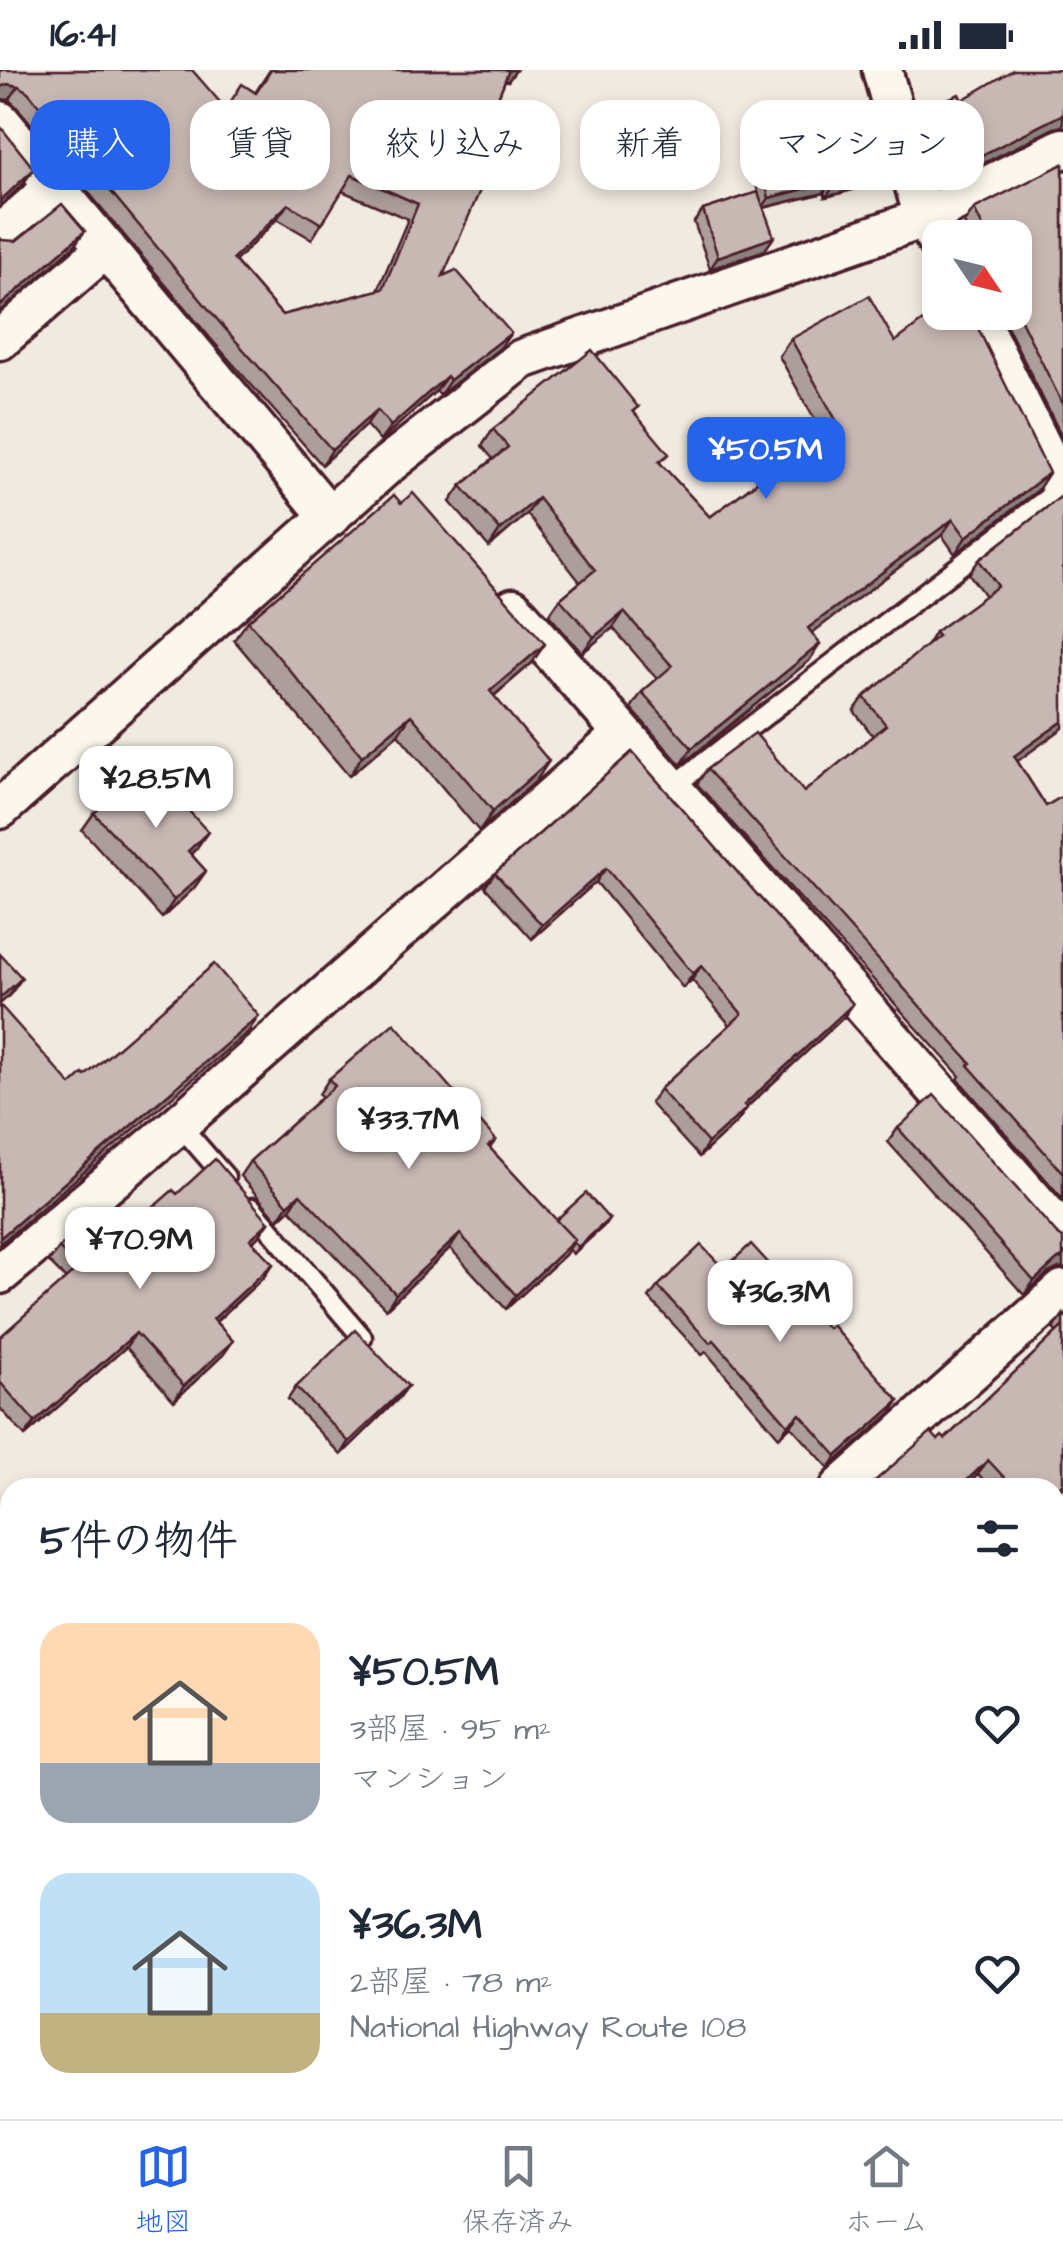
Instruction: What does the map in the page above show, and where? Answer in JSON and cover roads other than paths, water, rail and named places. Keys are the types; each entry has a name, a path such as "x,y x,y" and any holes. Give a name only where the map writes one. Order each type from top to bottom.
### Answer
{"street":[{"path":"882,70 928,220"},
{"path":"0,121 30,156"},
{"path":"951,220 1063,148"},
{"path":"0,234 50,190"},
{"path":"58,190 330,517"},
{"path":"0,809 387,465 522,359 922,235"},
{"path":"0,340 106,248"},
{"path":"984,330 1062,489"},
{"path":"387,465 413,495"},
{"path":"492,585 1063,1233"},
{"path":"0,1274 179,1124 623,734"},
{"path":"851,1478 1063,1290"}],"lane":[{"path":"671,788 1062,489"},
{"path":"179,1124 362,1337"}]}
